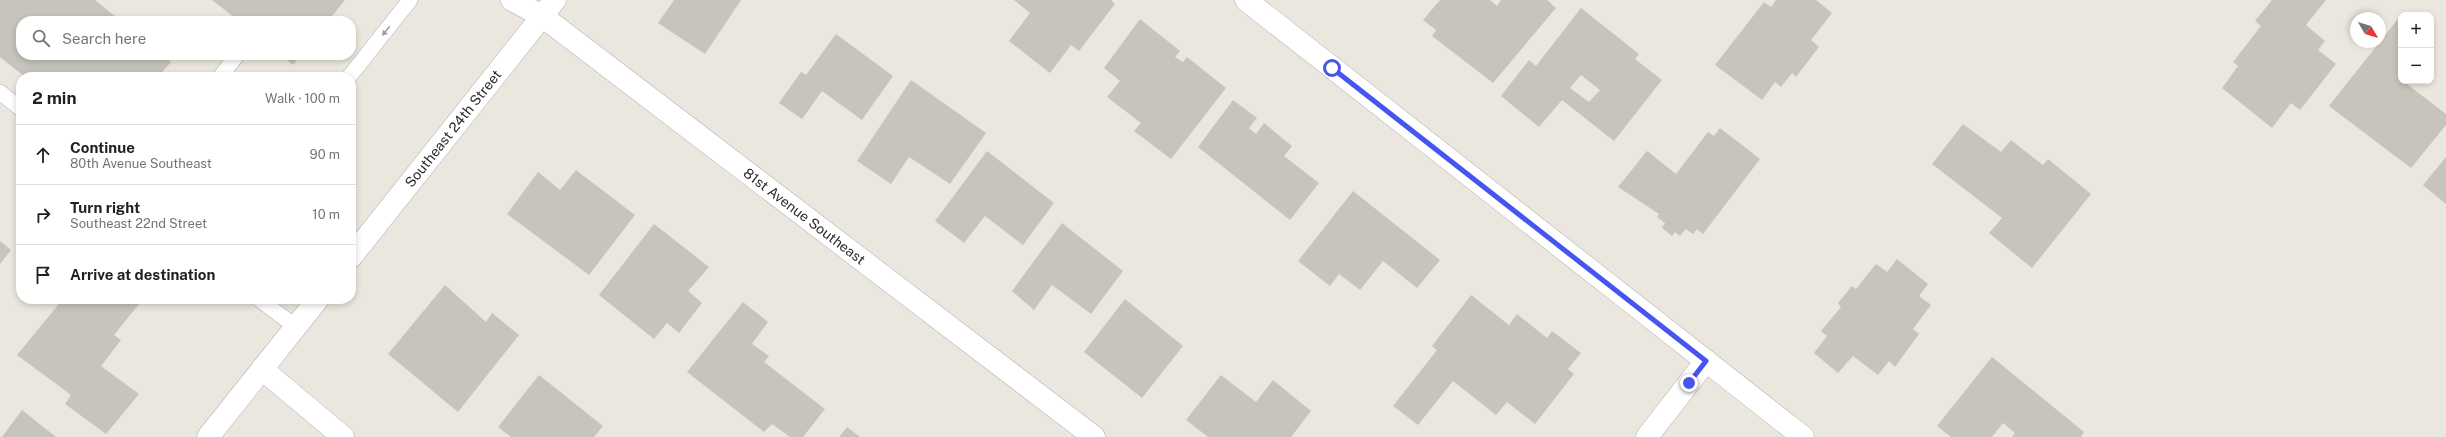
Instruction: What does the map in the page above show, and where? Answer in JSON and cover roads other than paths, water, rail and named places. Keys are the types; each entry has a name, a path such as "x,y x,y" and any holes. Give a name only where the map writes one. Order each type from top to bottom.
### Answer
{"street":[{"name":"81st Avenue Southeast","path":"512,0 548,8 1094,437"},
{"path":"1246,0 1803,437"},
{"name":"Southeast 24th Street","path":"356,251 548,8"},
{"path":"208,437 314,304"},
{"path":"1647,437 1706,361"},
{"path":"262,370 343,437"}],"lane":[{"path":"353,72 410,0"},
{"path":"224,72 233,60"},
{"path":"0,92 16,105"},
{"path":"266,304 296,327"}]}
